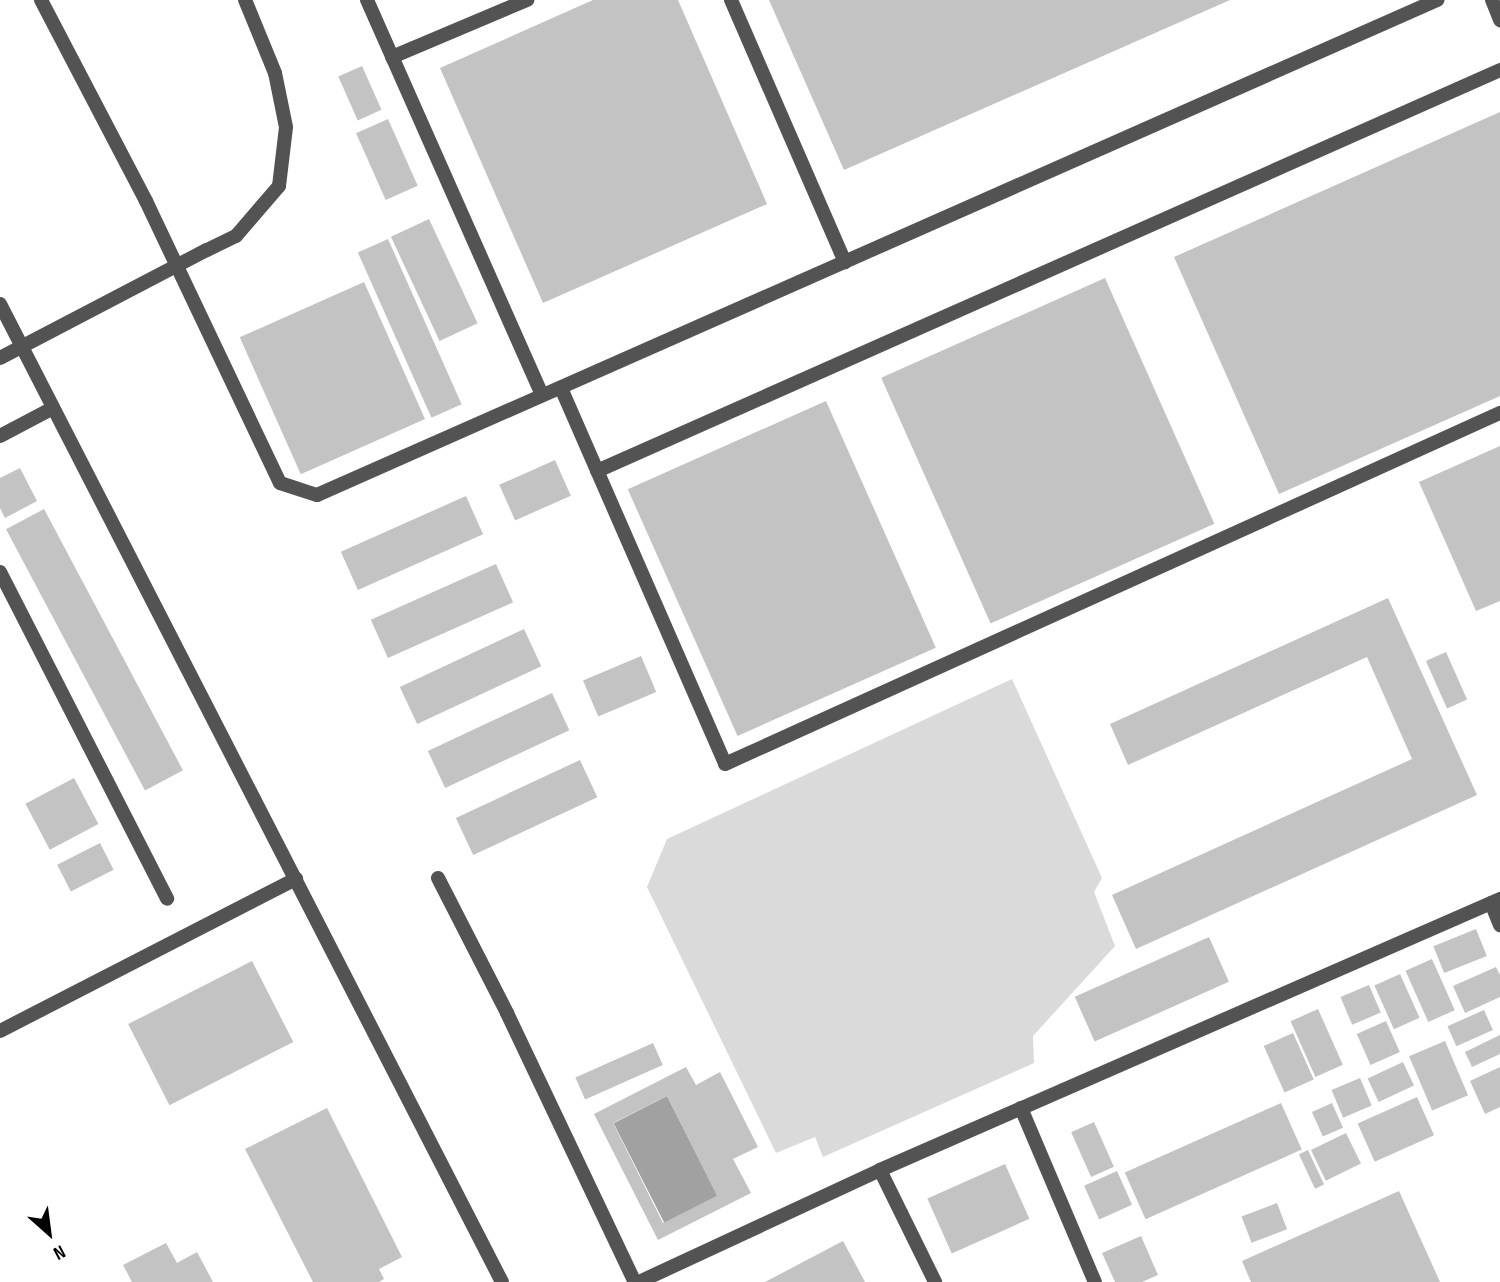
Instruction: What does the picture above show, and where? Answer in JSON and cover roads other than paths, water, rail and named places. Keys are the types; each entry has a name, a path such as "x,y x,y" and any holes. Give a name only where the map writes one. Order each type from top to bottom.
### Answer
{"street":[{"path":"41,0 146,201 280,484 317,495 1437,0"},
{"path":"0,358 236,236 279,187 286,127 275,73 245,0"},
{"path":"367,0 542,395"},
{"path":"392,57 527,0"},
{"path":"731,0 845,262"},
{"path":"1492,0 1500,20"},
{"path":"597,471 1500,70"},
{"path":"0,304 502,1282"},
{"path":"561,388 725,764 1500,413"},
{"path":"0,436 53,408"},
{"path":"0,572 167,899"},
{"path":"438,878 507,1013 637,1282 880,1170 1495,901 1500,925"},
{"path":"0,1031 296,880"},
{"path":"1021,1108 1096,1282"},
{"path":"880,1170 935,1282"}]}
